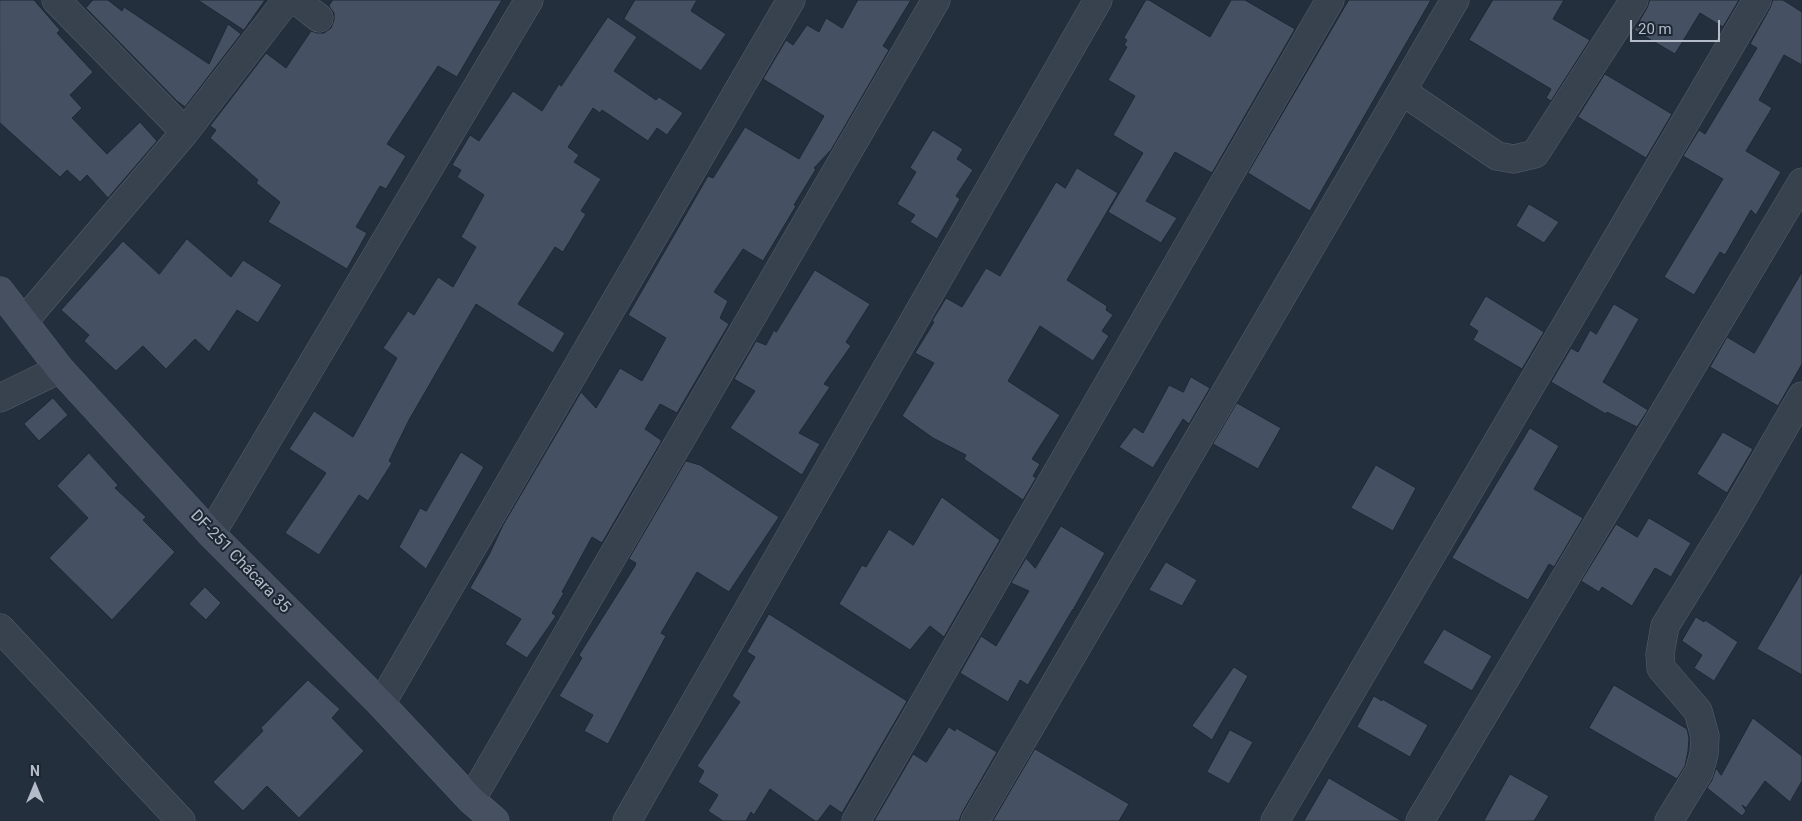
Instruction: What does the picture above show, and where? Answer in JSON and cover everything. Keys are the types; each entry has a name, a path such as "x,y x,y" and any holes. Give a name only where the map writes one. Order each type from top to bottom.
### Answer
{"street":[{"path":"56,0 186,132"},
{"path":"24,321 186,132 287,0"},
{"path":"296,0 319,18"},
{"path":"211,534 529,0"},
{"path":"381,704 791,0"},
{"path":"471,800 936,0"},
{"path":"627,821 1098,0"},
{"path":"856,821 1330,0"},
{"path":"975,821 1455,0"},
{"path":"1402,91 1497,156 1514,159 1535,154 1634,0"},
{"path":"1275,821 1757,0"},
{"path":"1420,821 1802,182"},
{"name":"DF-251 Chácara 35","path":"0,291 60,369 211,534 381,704 471,800 495,821"},
{"path":"0,398 60,369"},
{"path":"1669,821 1699,772 1704,754 1705,736 1698,711 1661,668 1660,654 1666,626 1802,396"},
{"path":"0,628 181,821"}],"building":[{"path":"0,0 34,0 60,30 57,33 93,72 70,95 82,108 72,118 107,154 140,122 157,141 108,198 87,175 80,182 67,170 60,177 0,123"},
{"path":"93,0 108,0 122,11 124,7 209,64 228,24 241,34 185,107 86,8"},
{"path":"198,0 265,0 244,30"},
{"path":"333,0 502,0 457,77 438,66 387,144 406,156 386,189 380,186 356,227 367,233 347,269 268,222 280,202 256,183 258,180 210,138 216,130 210,126 266,53 286,68 311,31 324,33 331,28 334,13 329,6"},
{"path":"635,0 697,0 691,11 726,34 701,71 624,19"},
{"path":"858,0 911,0 883,46 889,50 831,150 814,168 816,169 794,205 796,206 763,261 743,249 714,292 728,301 720,318 729,324 677,413 660,404 645,429 661,440 661,442 602,543 592,537 552,613 556,616 527,658 505,644 521,619 470,588 503,525 581,392 596,408 620,368 642,381 666,338 628,315 708,176 713,178 745,127 799,159 824,116 763,79 786,40 793,45 807,25 819,32 826,18 842,28"},
{"path":"1146,0 1149,0 1210,37 1231,0 1245,0 1295,29 1212,173 1175,152 1146,201 1177,218 1161,243 1108,212 1143,153 1113,135 1135,96 1108,80 1127,47 1124,45 1127,40 1124,38"},
{"path":"1349,0 1431,0 1310,211 1248,173"},
{"path":"1493,0 1564,0 1553,19 1590,40 1551,101 1546,98 1551,89 1469,40"},
{"path":"1650,0 1739,0 1723,27 1700,13 1675,54 1634,30"},
{"path":"1773,0 1783,0 1802,12 1802,65 1784,55 1759,100 1772,108 1746,151 1781,172 1756,215 1751,210 1725,255 1720,252 1694,295 1664,277 1723,179 1683,156 1699,130 1705,134 1757,48 1750,44"},
{"path":"608,17 637,37 614,71 656,100 659,97 683,113 667,135 657,128 648,141 602,110 600,113 593,108 568,147 579,155 574,162 601,179 581,211 586,214 563,252 555,247 518,304 565,333 553,353 476,304 409,420 389,461 392,463 368,501 359,495 319,555 285,533 326,473 289,449 314,411 353,437 397,358 383,348 408,311 414,315 438,277 453,287 476,247 461,237 484,195 457,177 461,170 452,165 470,135 479,141 513,91 542,111 559,84 561,86"},
{"path":"1605,74 1672,114 1646,158 1578,117"},
{"path":"933,130 963,149 957,159 973,170 956,196 960,199 937,239 910,222 915,215 897,204 916,172 910,168"},
{"path":"1077,168 1118,193 1067,280 1107,306 1106,310 1113,315 1102,331 1109,336 1093,361 1040,326 1008,381 1060,415 1032,459 1040,464 1033,476 1036,478 1023,500 964,459 966,455 933,438 902,416 934,363 915,353 946,298 962,307 986,268 1000,276 1056,182 1065,188"},
{"path":"1529,204 1559,222 1544,243 1516,226"},
{"path":"187,239 231,277 243,260 282,285 258,323 237,310 209,352 195,339 166,369 143,346 116,371 84,341 89,335 61,310 123,241 159,274"},
{"path":"815,270 870,304 846,342 851,346 824,384 830,387 799,433 820,444 802,475 730,428 755,391 734,379 756,341 766,345 774,330 776,332"},
{"path":"1802,272 1802,364 1778,406 1710,367 1727,337 1754,353"},
{"path":"1486,296 1544,332 1522,369 1473,340 1478,331 1469,325"},
{"path":"1614,304 1639,319 1603,382 1648,410 1637,427 1607,412 1606,414 1551,382 1571,348 1578,352 1590,330 1596,334"},
{"path":"1191,377 1210,388 1189,424 1183,419 1153,468 1119,447 1134,427 1143,433 1169,385 1183,392"},
{"path":"53,398 68,415 39,441 24,424"},
{"path":"1237,403 1281,428 1258,469 1213,444"},
{"path":"1530,428 1559,446 1534,489 1583,518 1554,567 1549,564 1528,600 1452,558"},
{"path":"1723,432 1753,449 1727,493 1697,474"},
{"path":"461,452 484,467 426,569 399,547 420,508 426,511"},
{"path":"89,453 118,485 115,488 146,517 143,520 175,552 112,620 49,558 88,518 57,486"},
{"path":"686,461 700,465 779,517 729,592 697,572 661,633 666,636 608,744 584,731 593,715 559,696 582,658 579,655 635,566 636,563 629,559"},
{"path":"1376,465 1416,488 1393,531 1351,508"},
{"path":"942,497 1000,540 944,637 930,626 910,650 839,604 862,565 866,567 889,529 913,545"},
{"path":"1649,518 1691,543 1671,577 1655,568 1632,606 1602,587 1599,592 1581,581 1616,524 1637,537"},
{"path":"1061,526 1105,553 1074,608 1076,610 1073,609 1028,685 1020,680 1008,702 960,673 981,636 996,646 1029,591 1011,583 1026,558 1035,568"},
{"path":"1166,562 1197,580 1182,606 1149,590"},
{"path":"1802,572 1802,675 1757,649"},
{"path":"205,587 221,603 206,620 189,604"},
{"path":"769,614 907,701 842,813 830,805 818,821 815,821 770,789 754,815 751,812 746,821 723,821 708,811 718,795 698,782 704,771 697,766 740,702 732,696 755,657 747,652"},
{"path":"1696,617 1704,622 1705,620 1738,642 1714,681 1694,668 1702,655 1682,641"},
{"path":"1444,629 1492,656 1472,691 1423,663"},
{"path":"1234,667 1248,676 1212,740 1192,726"},
{"path":"308,680 340,709 332,718 364,751 299,818 267,786 243,811 213,782 263,731 261,728"},
{"path":"1614,685 1687,729 1689,738 1685,766 1677,779 1589,728"},
{"path":"1374,696 1428,725 1410,757 1357,727"},
{"path":"1753,718 1802,756 1802,781 1790,802 1765,781 1746,808 1742,805 1746,811 1742,816 1707,788 1716,768 1721,775"},
{"path":"949,727 955,731 956,728 997,752 959,821 874,821 913,754 926,762"},
{"path":"1230,730 1253,742 1229,784 1207,772"},
{"path":"1035,749 1129,804 1119,821 993,821"},
{"path":"1510,774 1549,796 1534,821 1484,821"},
{"path":"1329,778 1402,821 1304,821"}]}
